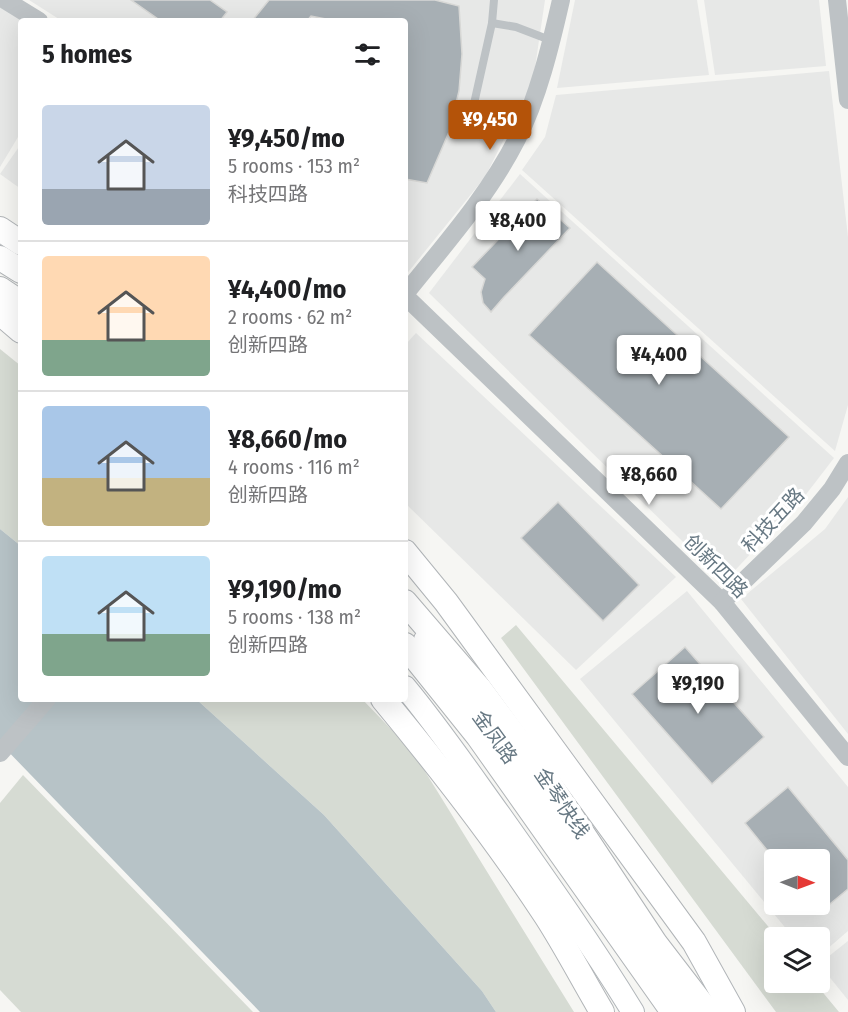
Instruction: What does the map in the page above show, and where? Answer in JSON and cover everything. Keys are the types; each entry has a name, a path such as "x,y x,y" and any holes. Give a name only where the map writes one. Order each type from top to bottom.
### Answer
{"highway":[{"path":"0,229 18,241"},
{"path":"0,258 18,269"},
{"path":"0,291 18,301"},
{"path":"0,313 18,328"},
{"path":"408,556 446,602 694,942 734,1012"},
{"name":"金琴快线","path":"408,605 479,688 544,775 655,943 708,1012"},
{"name":"金琴快线","path":"408,649 478,736 673,1012"},
{"path":"385,702 431,757 504,855 548,918 602,1012"}],"main road":[{"path":"0,238 18,249"},
{"path":"0,291 18,306"},
{"name":"金凤路","path":"408,616 554,819 686,1012"},
{"name":"金凤路","path":"408,691 429,716 542,874 613,978 633,1012"}],"street":[{"path":"5,0 34,18"},
{"path":"408,291 495,179 518,138 531,109 552,40 561,0"},
{"path":"837,0 848,100"},
{"name":"创新四路","path":"408,298 722,602 848,758"},
{"name":"科技五路","path":"722,602 804,524 832,489 848,463"},
{"path":"0,753 44,702"},
{"path":"694,942 741,1012"}],"lane":[{"path":"469,126 492,23 494,0"},
{"path":"492,23 516,27 552,40"}],"shaded area":[{"path":"29,0 545,0 533,81 485,177 408,272 408,18 57,18"},
{"path":"575,0 697,0 709,75 557,88"},
{"path":"704,0 819,0 826,66 715,75"},
{"path":"0,6 19,18 18,137 0,167"},
{"path":"829,71 848,237 848,405 835,451 522,170 545,137 556,95"},
{"path":"18,148 18,187 0,174"},
{"path":"520,174 834,458 804,497 724,582 429,293"},
{"path":"416,333 676,577 576,670 408,506 408,342"},
{"path":"0,349 18,364 18,544 0,529"},
{"path":"848,497 848,734 741,599 825,529"},
{"path":"0,529 18,544 18,702 199,702 324,815 482,991 496,1012 260,1012 0,743"},
{"path":"687,591 848,787 848,931 830,947 830,927 785,927 775,915 830,915 830,849 764,849 764,902 580,679"},
{"path":"516,625 769,927 764,927 764,993 823,993 839,1012 776,1012 501,638"},
{"path":"199,702 365,702 413,752 574,1012 496,1012 482,991 324,815"},
{"path":"23,775 253,1012 21,1012 0,990 0,803"},
{"path":"848,941 848,1000 830,978 830,955"}],"building":[{"path":"131,0 210,0 227,12 222,18 157,18"},
{"path":"269,0 435,0 459,6 462,54 459,91 449,132 427,183 408,180 408,18 311,16 309,18 254,18"},
{"path":"537,199 570,228 491,312 483,303 481,292 485,279 472,267"},
{"path":"597,262 789,437 721,509 529,335"},
{"path":"558,502 639,585 603,621 521,538"},
{"path":"685,647 764,737 712,784 632,694"},
{"path":"788,787 848,860 848,889 830,904 830,849 766,849 745,823"}]}
